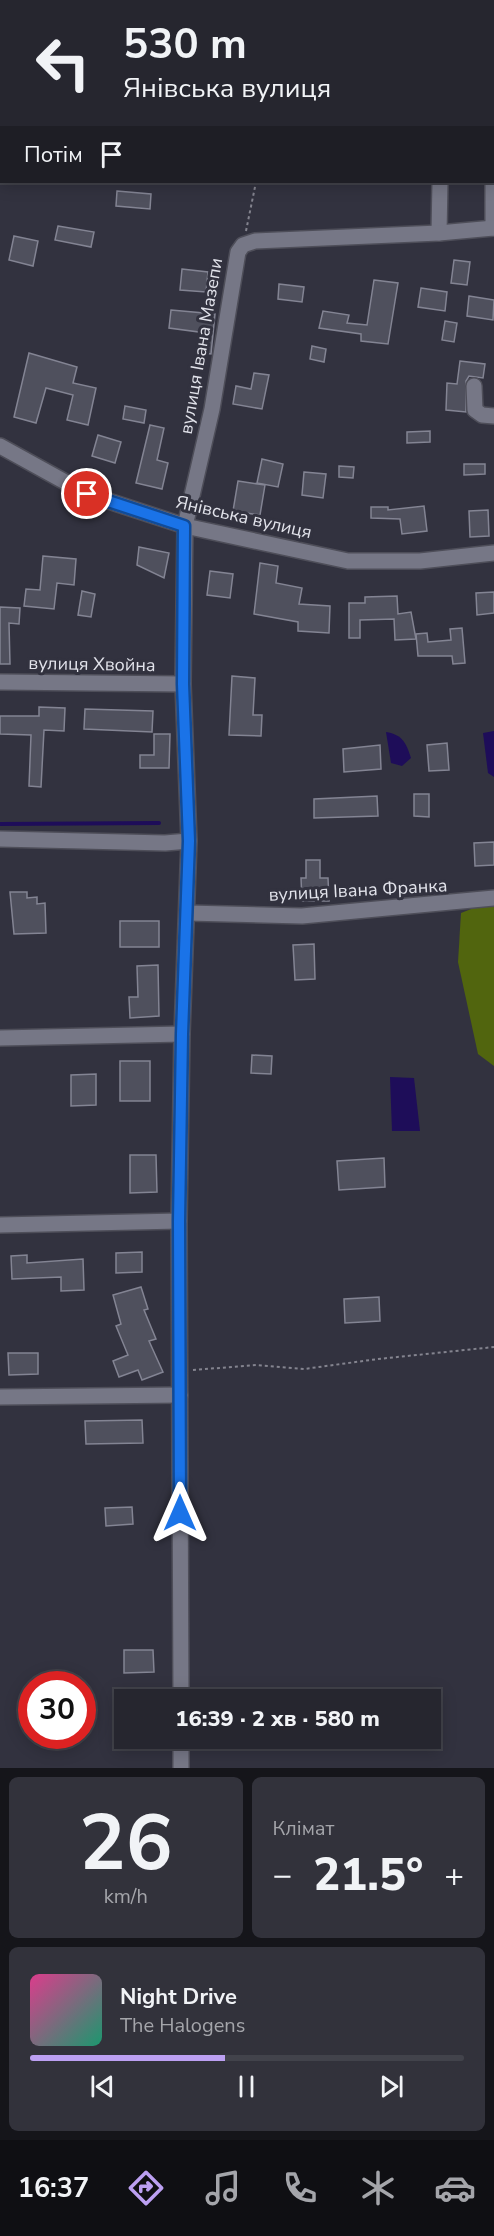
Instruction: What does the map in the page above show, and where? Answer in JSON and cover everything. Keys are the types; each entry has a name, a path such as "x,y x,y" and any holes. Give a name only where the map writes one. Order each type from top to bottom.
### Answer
{"street":[{"path":"439,234 440,183"},
{"path":"493,183 494,228"},
{"name":"вулиця Івана Мазепи","path":"181,1689 179,1221 182,1034 189,841 183,684 184,526 212,409 238,252 243,245 255,241 439,234 494,228"},
{"path":"474,386 475,410 482,415 494,416"},
{"name":"Янівська вулиця","path":"0,446 87,494 184,526 348,561 420,561 494,553"},
{"name":"вулиця Хвойна","path":"0,682 183,684"},
{"path":"0,839 165,843 189,841"},
{"name":"вулиця Івана Франка","path":"188,913 302,916 494,898"},
{"path":"0,1038 182,1034"},
{"path":"0,1225 179,1221"},
{"path":"0,1397 180,1395"},
{"path":"181,1749 181,1768"}],"path":[{"path":"243,245 256,183"},
{"path":"180,1371 257,1365 304,1369 494,1347"}],"green space":[{"path":"494,900 494,1066 478,1054 458,962 461,913"}],"shaded area":[{"path":"494,731 494,777 488,773 483,733"},
{"path":"386,732 403,740 407,748 411,758 402,766 391,763"},
{"path":"390,1077 414,1078 420,1131 392,1131"}],"building":[{"path":"117,191 151,194 150,209 116,206"},
{"path":"58,226 94,232 91,247 55,240"},
{"path":"14,236 38,241 33,266 9,260"},
{"path":"454,260 470,262 467,285 451,283"},
{"path":"182,269 208,272 206,292 180,290"},
{"path":"374,280 398,283 388,344 361,341 361,334 319,328 323,311 349,315 347,323 367,325"},
{"path":"279,284 304,287 302,302 278,299"},
{"path":"421,288 447,292 445,311 418,307"},
{"path":"469,296 494,300 493,320 467,316"},
{"path":"171,310 215,314 211,354 203,353 206,333 169,328"},
{"path":"445,321 457,323 454,342 442,340"},
{"path":"312,346 326,349 324,362 310,359"},
{"path":"29,353 77,367 73,383 96,388 88,425 67,420 73,395 46,388 36,423 14,417"},
{"path":"460,361 485,364 483,378 469,376 466,381 466,412 446,410 447,383 457,384"},
{"path":"254,373 269,375 262,409 233,404 236,386 251,389"},
{"path":"125,406 146,410 144,423 123,419"},
{"path":"150,425 164,428 157,460 168,463 162,489 136,483"},
{"path":"430,431 430,442 407,443 407,432"},
{"path":"98,435 121,442 115,463 92,456"},
{"path":"262,459 283,464 278,487 257,483"},
{"path":"464,464 485,464 485,474 464,475"},
{"path":"339,466 354,467 353,478 339,477"},
{"path":"304,472 326,474 323,498 302,495"},
{"path":"238,481 265,485 260,515 233,511"},
{"path":"424,506 427,531 402,534 400,519 371,518 371,507 388,507 388,510"},
{"path":"488,510 489,536 470,537 469,511"},
{"path":"139,547 169,553 164,578 137,565"},
{"path":"43,556 76,559 74,585 57,583 54,609 24,606 26,589 40,590"},
{"path":"260,563 278,566 276,583 302,588 299,604 330,606 329,633 298,631 298,622 254,614"},
{"path":"210,571 233,574 230,598 207,595"},
{"path":"82,591 95,594 91,617 78,615"},
{"path":"494,592 494,613 477,615 476,593"},
{"path":"397,596 398,614 411,612 416,639 395,640 394,619 360,620 360,638 349,638 349,603 365,603 365,597"},
{"path":"0,607 20,608 19,624 9,623 10,664 0,664"},
{"path":"462,628 465,663 453,664 452,656 418,656 416,634 427,633 428,642 451,640 450,629"},
{"path":"232,676 255,678 253,715 262,715 261,736 229,735"},
{"path":"39,707 65,708 64,731 44,730 41,787 29,786 31,735 0,734 0,716 39,716"},
{"path":"85,709 153,711 152,732 84,729"},
{"path":"154,734 170,734 169,768 140,768 140,755 154,755"},
{"path":"447,743 449,770 429,771 427,745"},
{"path":"380,745 381,769 344,772 343,749"},
{"path":"414,794 429,794 429,817 414,816"},
{"path":"377,796 378,816 314,818 314,799"},
{"path":"494,842 494,865 475,866 474,843"},
{"path":"306,860 320,860 320,878 328,878 329,901 302,901 301,878 306,878"},
{"path":"10,892 27,892 27,898 37,897 37,904 45,903 46,933 14,934"},
{"path":"120,921 159,921 159,947 120,947"},
{"path":"314,944 315,979 295,980 293,945"},
{"path":"158,965 159,1016 130,1018 129,997 138,997 137,966"},
{"path":"252,1055 272,1056 271,1074 251,1073"},
{"path":"120,1061 150,1061 150,1101 120,1101"},
{"path":"96,1074 96,1105 71,1106 71,1075"},
{"path":"130,1155 156,1155 157,1192 130,1193"},
{"path":"384,1158 385,1187 339,1190 337,1161"},
{"path":"142,1252 142,1272 116,1273 116,1253"},
{"path":"27,1255 27,1263 83,1259 84,1290 61,1291 61,1277 12,1279 11,1256"},
{"path":"141,1287 148,1309 144,1310 156,1339 149,1341 163,1372 142,1380 138,1370 119,1377 113,1361 128,1355 116,1326 121,1324 113,1295"},
{"path":"379,1297 380,1321 345,1323 344,1299"},
{"path":"8,1353 38,1353 38,1374 9,1375"},
{"path":"142,1420 143,1443 86,1444 85,1421"},
{"path":"132,1507 133,1524 106,1526 105,1508"},
{"path":"124,1650 153,1650 154,1672 124,1673"}],"waterway":[{"path":"0,824 159,823"}],"route":[{"path":"87,494 184,526 183,684 189,841 182,1034 179,1221 180,1513"}]}
